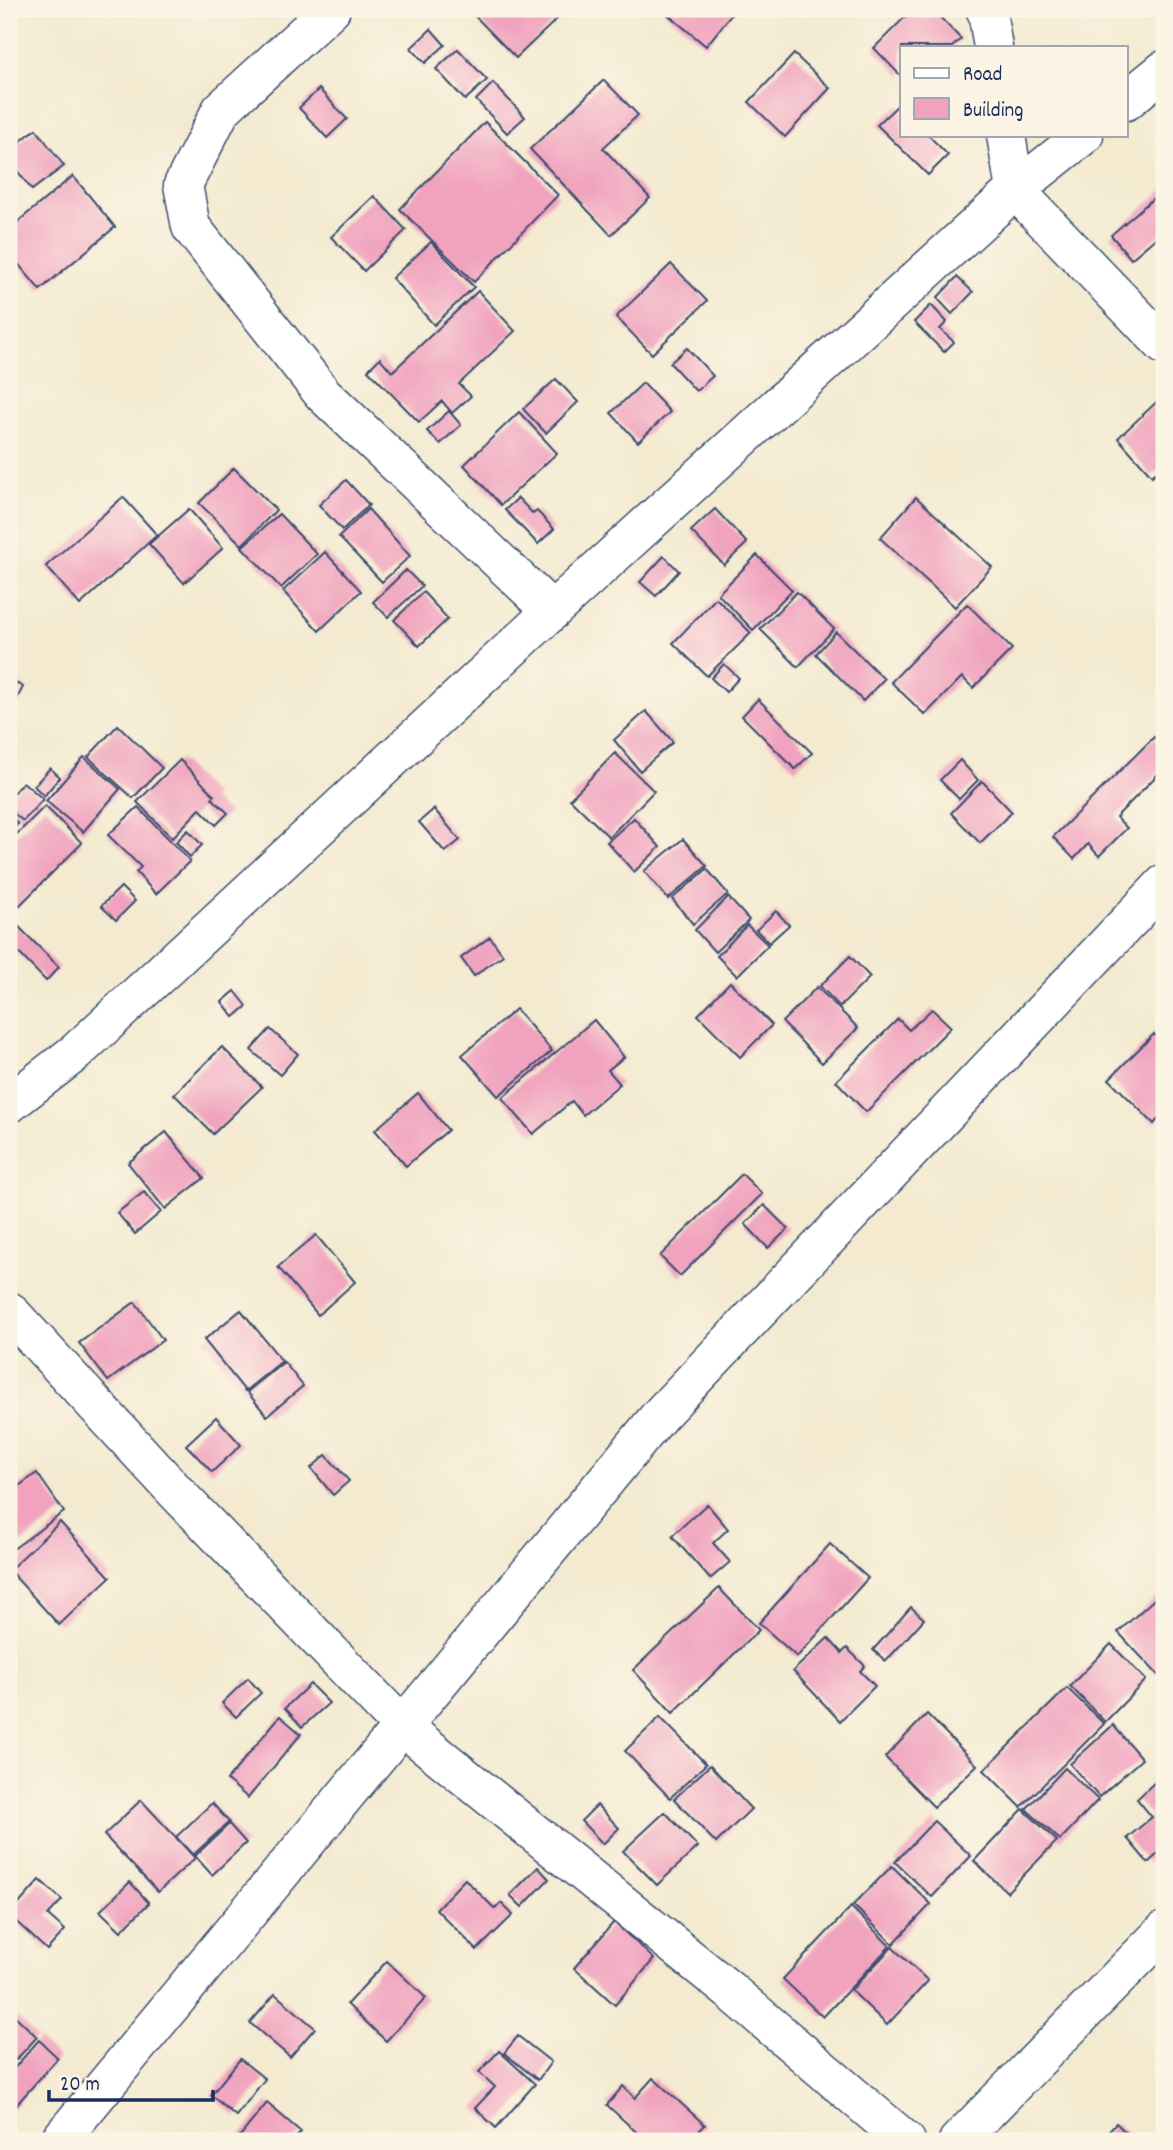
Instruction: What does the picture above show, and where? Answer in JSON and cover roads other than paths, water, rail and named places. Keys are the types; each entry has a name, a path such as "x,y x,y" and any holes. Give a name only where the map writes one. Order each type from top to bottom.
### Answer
{"street":[{"path":"331,9 220,110 183,185 191,227 323,394 552,611"},
{"path":"985,9 993,46"},
{"path":"1128,99 1164,70"},
{"path":"1006,136 1015,190 1164,345"},
{"path":"9,1104 76,1052 552,611 1015,190 1083,136"},
{"path":"59,2141 660,1415 1164,884"},
{"path":"9,1311 175,1491 402,1726 729,1990 906,2141"},
{"path":"958,2141 1164,1931"}]}
